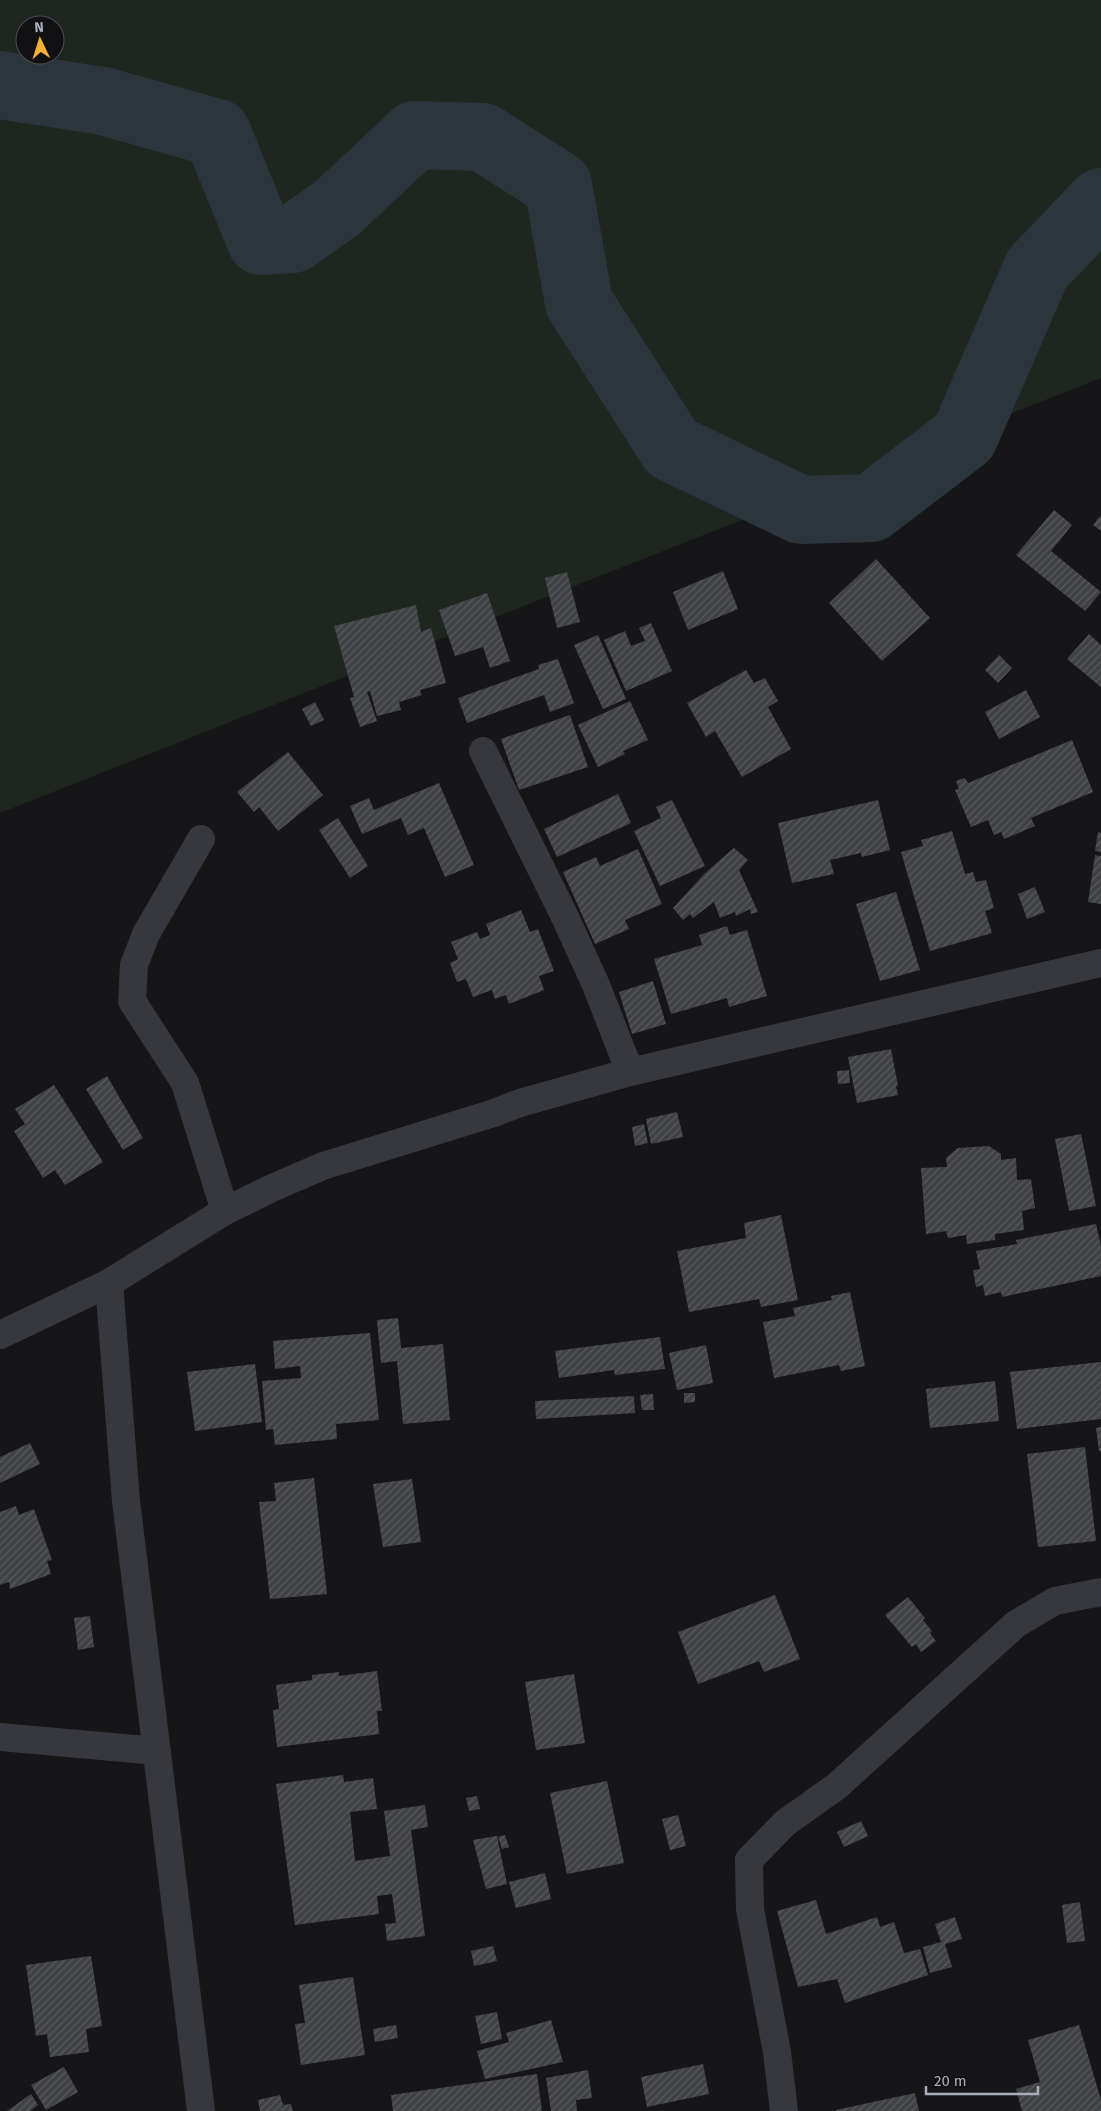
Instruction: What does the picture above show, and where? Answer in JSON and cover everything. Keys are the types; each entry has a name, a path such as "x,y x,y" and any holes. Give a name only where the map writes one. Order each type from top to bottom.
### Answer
{"street":[{"path":"483,751 596,984 630,1072"},
{"path":"201,838 146,934 134,965 132,1002 184,1083 225,1211"},
{"path":"0,1335 109,1283 225,1211 323,1166 494,1113 520,1103 630,1072 1101,963"},
{"path":"109,1283 126,1500 201,2111"},
{"path":"784,2111 777,2052 750,1909 749,1860 785,1823 837,1786 1016,1624 1054,1600 1101,1592"},
{"path":"0,1736 157,1751"}],"shaded area":[{"path":"0,0 1101,0 1101,378 0,813"}],"building":[{"path":"1054,510 1072,525 1051,551 1101,592 1085,611 1016,555"},
{"path":"1101,517 1101,531 1093,525"},
{"path":"876,559 930,618 882,661 829,603"},
{"path":"723,571 738,609 688,630 673,592"},
{"path":"567,572 580,622 557,628 545,578"},
{"path":"487,593 510,661 490,668 483,647 455,656 439,610"},
{"path":"416,605 421,632 431,628 446,683 420,690 422,695 399,702 401,710 377,716 370,691 367,692 377,721 360,727 350,698 354,697 334,626"},
{"path":"651,623 672,671 626,691 604,640 625,631 631,646 645,641 639,628"},
{"path":"1089,634 1101,645 1101,687 1067,659"},
{"path":"598,635 626,699 603,709 574,645"},
{"path":"999,655 1012,668 998,683 985,670"},
{"path":"558,659 574,703 550,712 544,695 467,723 458,698 539,669 538,665"},
{"path":"746,670 754,683 765,678 778,701 768,707 791,749 742,777 715,731 706,737 687,703"},
{"path":"1026,690 1040,717 999,739 985,712"},
{"path":"630,701 648,740 623,751 625,754 598,767 578,725"},
{"path":"315,702 324,720 311,726 302,709"},
{"path":"570,715 588,767 519,790 501,739"},
{"path":"1072,740 1093,792 1031,818 1035,826 1004,839 1001,832 994,835 988,820 971,827 955,790 959,789 956,781 965,778 968,783"},
{"path":"288,752 323,795 278,831 259,807 254,812 237,792"},
{"path":"439,783 474,865 445,877 424,828 408,835 401,818 362,834 350,806 369,798 374,810"},
{"path":"618,794 631,823 557,857 544,829"},
{"path":"672,800 705,866 660,886 634,831 661,818 656,807"},
{"path":"878,800 890,850 862,857 861,853 830,860 834,874 792,883 778,823"},
{"path":"338,818 368,866 350,878 319,830"},
{"path":"952,831 965,874 973,872 976,882 986,880 994,908 985,911 992,933 930,951 901,852 923,846 921,840"},
{"path":"1098,832 1101,833 1101,852 1095,851"},
{"path":"734,848 748,860 739,870 758,912 751,914 750,909 736,916 735,912 720,918 714,902 693,918 690,914 683,920 673,908 705,873"},
{"path":"638,849 662,904 625,920 629,929 595,944 563,872 596,857 600,866"},
{"path":"1095,855 1101,856 1101,904 1088,902"},
{"path":"1035,887 1045,912 1027,919 1018,894"},
{"path":"896,892 920,970 880,981 856,904"},
{"path":"521,910 530,932 538,929 554,971 539,976 544,990 509,1004 506,995 495,999 492,990 473,997 466,979 457,982 450,963 458,959 451,942 477,932 480,939 490,935 486,924"},
{"path":"727,926 730,935 747,930 767,996 729,1007 727,998 671,1014 654,959 702,945 699,935"},
{"path":"653,981 666,1024 632,1034 619,992"},
{"path":"891,1049 898,1095 857,1103 848,1057"},
{"path":"849,1070 850,1083 838,1084 837,1071"},
{"path":"107,1076 143,1138 123,1150 86,1089"},
{"path":"54,1085 103,1162 65,1185 55,1170 43,1178 14,1131 25,1124 15,1109"},
{"path":"677,1112 683,1137 651,1144 646,1119"},
{"path":"644,1124 648,1143 635,1146 632,1127"},
{"path":"1081,1134 1096,1206 1069,1211 1055,1139"},
{"path":"989,1146 1001,1154 1001,1160 1016,1158 1017,1180 1031,1179 1035,1208 1022,1211 1024,1230 995,1234 995,1240 967,1244 966,1235 948,1238 946,1231 926,1234 921,1168 947,1167 946,1158 958,1148"},
{"path":"781,1215 798,1300 761,1307 759,1299 689,1312 677,1251 746,1238 744,1223"},
{"path":"1096,1224 1101,1246 1101,1276 1002,1297 1001,1292 985,1296 983,1285 976,1287 973,1270 980,1269 976,1251 1017,1244 1016,1240"},
{"path":"850,1292 865,1366 841,1371 839,1365 774,1378 763,1322 795,1316 793,1308 832,1300 831,1296"},
{"path":"398,1318 401,1348 443,1344 450,1420 403,1424 397,1361 381,1363 377,1320"},
{"path":"370,1333 379,1420 336,1424 337,1439 275,1445 273,1429 266,1430 262,1381 301,1378 300,1366 275,1369 273,1341"},
{"path":"660,1337 665,1369 615,1375 614,1370 559,1378 555,1351"},
{"path":"706,1345 713,1383 677,1390 669,1353"},
{"path":"1101,1362 1101,1419 1017,1429 1010,1372"},
{"path":"255,1364 262,1422 195,1431 187,1372"},
{"path":"995,1381 999,1421 930,1428 926,1389"},
{"path":"684,1393 695,1393 695,1402 684,1403"},
{"path":"653,1394 654,1410 642,1410 640,1395"},
{"path":"634,1396 635,1413 536,1419 535,1401"},
{"path":"1101,1427 1101,1451 1099,1451 1096,1428"},
{"path":"30,1443 40,1464 0,1483 0,1457"},
{"path":"1085,1447 1096,1541 1038,1547 1027,1454"},
{"path":"314,1478 327,1594 270,1599 259,1502 276,1501 274,1483"},
{"path":"412,1479 421,1542 383,1547 373,1484"},
{"path":"16,1506 19,1515 34,1509 52,1560 47,1561 51,1574 10,1589 9,1582 0,1585 0,1512"},
{"path":"775,1595 800,1659 764,1672 759,1661 698,1684 678,1632"},
{"path":"908,1597 925,1618 923,1620 932,1631 930,1633 936,1641 921,1652 916,1644 912,1647 885,1615"},
{"path":"90,1616 94,1647 78,1650 74,1618"},
{"path":"377,1671 382,1711 377,1711 379,1734 277,1747 273,1710 279,1709 276,1685 312,1680 312,1675 339,1672 339,1676"},
{"path":"574,1674 585,1743 536,1750 525,1682"},
{"path":"343,1775 344,1782 373,1778 377,1809 350,1812 355,1861 390,1856 384,1811 425,1805 428,1827 411,1830 425,1936 387,1941 385,1924 396,1923 392,1894 377,1896 379,1914 295,1925 276,1784"},
{"path":"607,1781 624,1863 567,1874 550,1793"},
{"path":"477,1796 480,1809 469,1811 466,1798"},
{"path":"678,1815 686,1846 670,1850 662,1819"},
{"path":"861,1821 868,1836 844,1847 837,1832"},
{"path":"505,1835 509,1847 502,1849 498,1837"},
{"path":"497,1836 507,1884 486,1889 473,1840"},
{"path":"545,1873 551,1899 516,1908 509,1882"},
{"path":"816,1900 826,1934 877,1917 880,1927 894,1922 904,1953 920,1949 928,1975 845,2003 837,1979 798,1987 777,1911"},
{"path":"1080,1902 1085,1941 1067,1943 1062,1905"},
{"path":"955,1917 962,1939 945,1944 952,1967 930,1973 923,1947 941,1942 935,1924"},
{"path":"493,1946 497,1961 474,1966 471,1951"},
{"path":"91,1956 102,2026 86,2029 89,2052 50,2057 47,2034 36,2036 26,1965"},
{"path":"353,1977 365,2055 301,2065 295,2024 305,2023 299,1985"},
{"path":"497,2012 502,2039 481,2044 475,2016"},
{"path":"551,2020 563,2062 485,2079 477,2051 509,2042 506,2033"},
{"path":"396,2025 398,2038 375,2042 373,2029"},
{"path":"1079,2025 1101,2100 1101,2111 1022,2111 1016,2089 1040,2082 1028,2040"},
{"path":"703,2064 709,2094 647,2107 641,2077"},
{"path":"64,2067 78,2092 46,2110 31,2085"},
{"path":"588,2070 592,2098 576,2100 577,2111 551,2111 546,2078"},
{"path":"537,2074 542,2111 393,2111 391,2095"},
{"path":"915,2093 919,2111 836,2111 836,2110"},
{"path":"31,2094 38,2105 30,2111 7,2111"},
{"path":"280,2095 283,2105 291,2104 293,2111 260,2111 258,2100"}],"waterway":[{"path":"0,85 103,101 217,133 261,241 293,239 337,208 415,135 483,137 558,185 579,303 672,448 801,510 871,508 964,437 1037,269 1101,202"}]}
